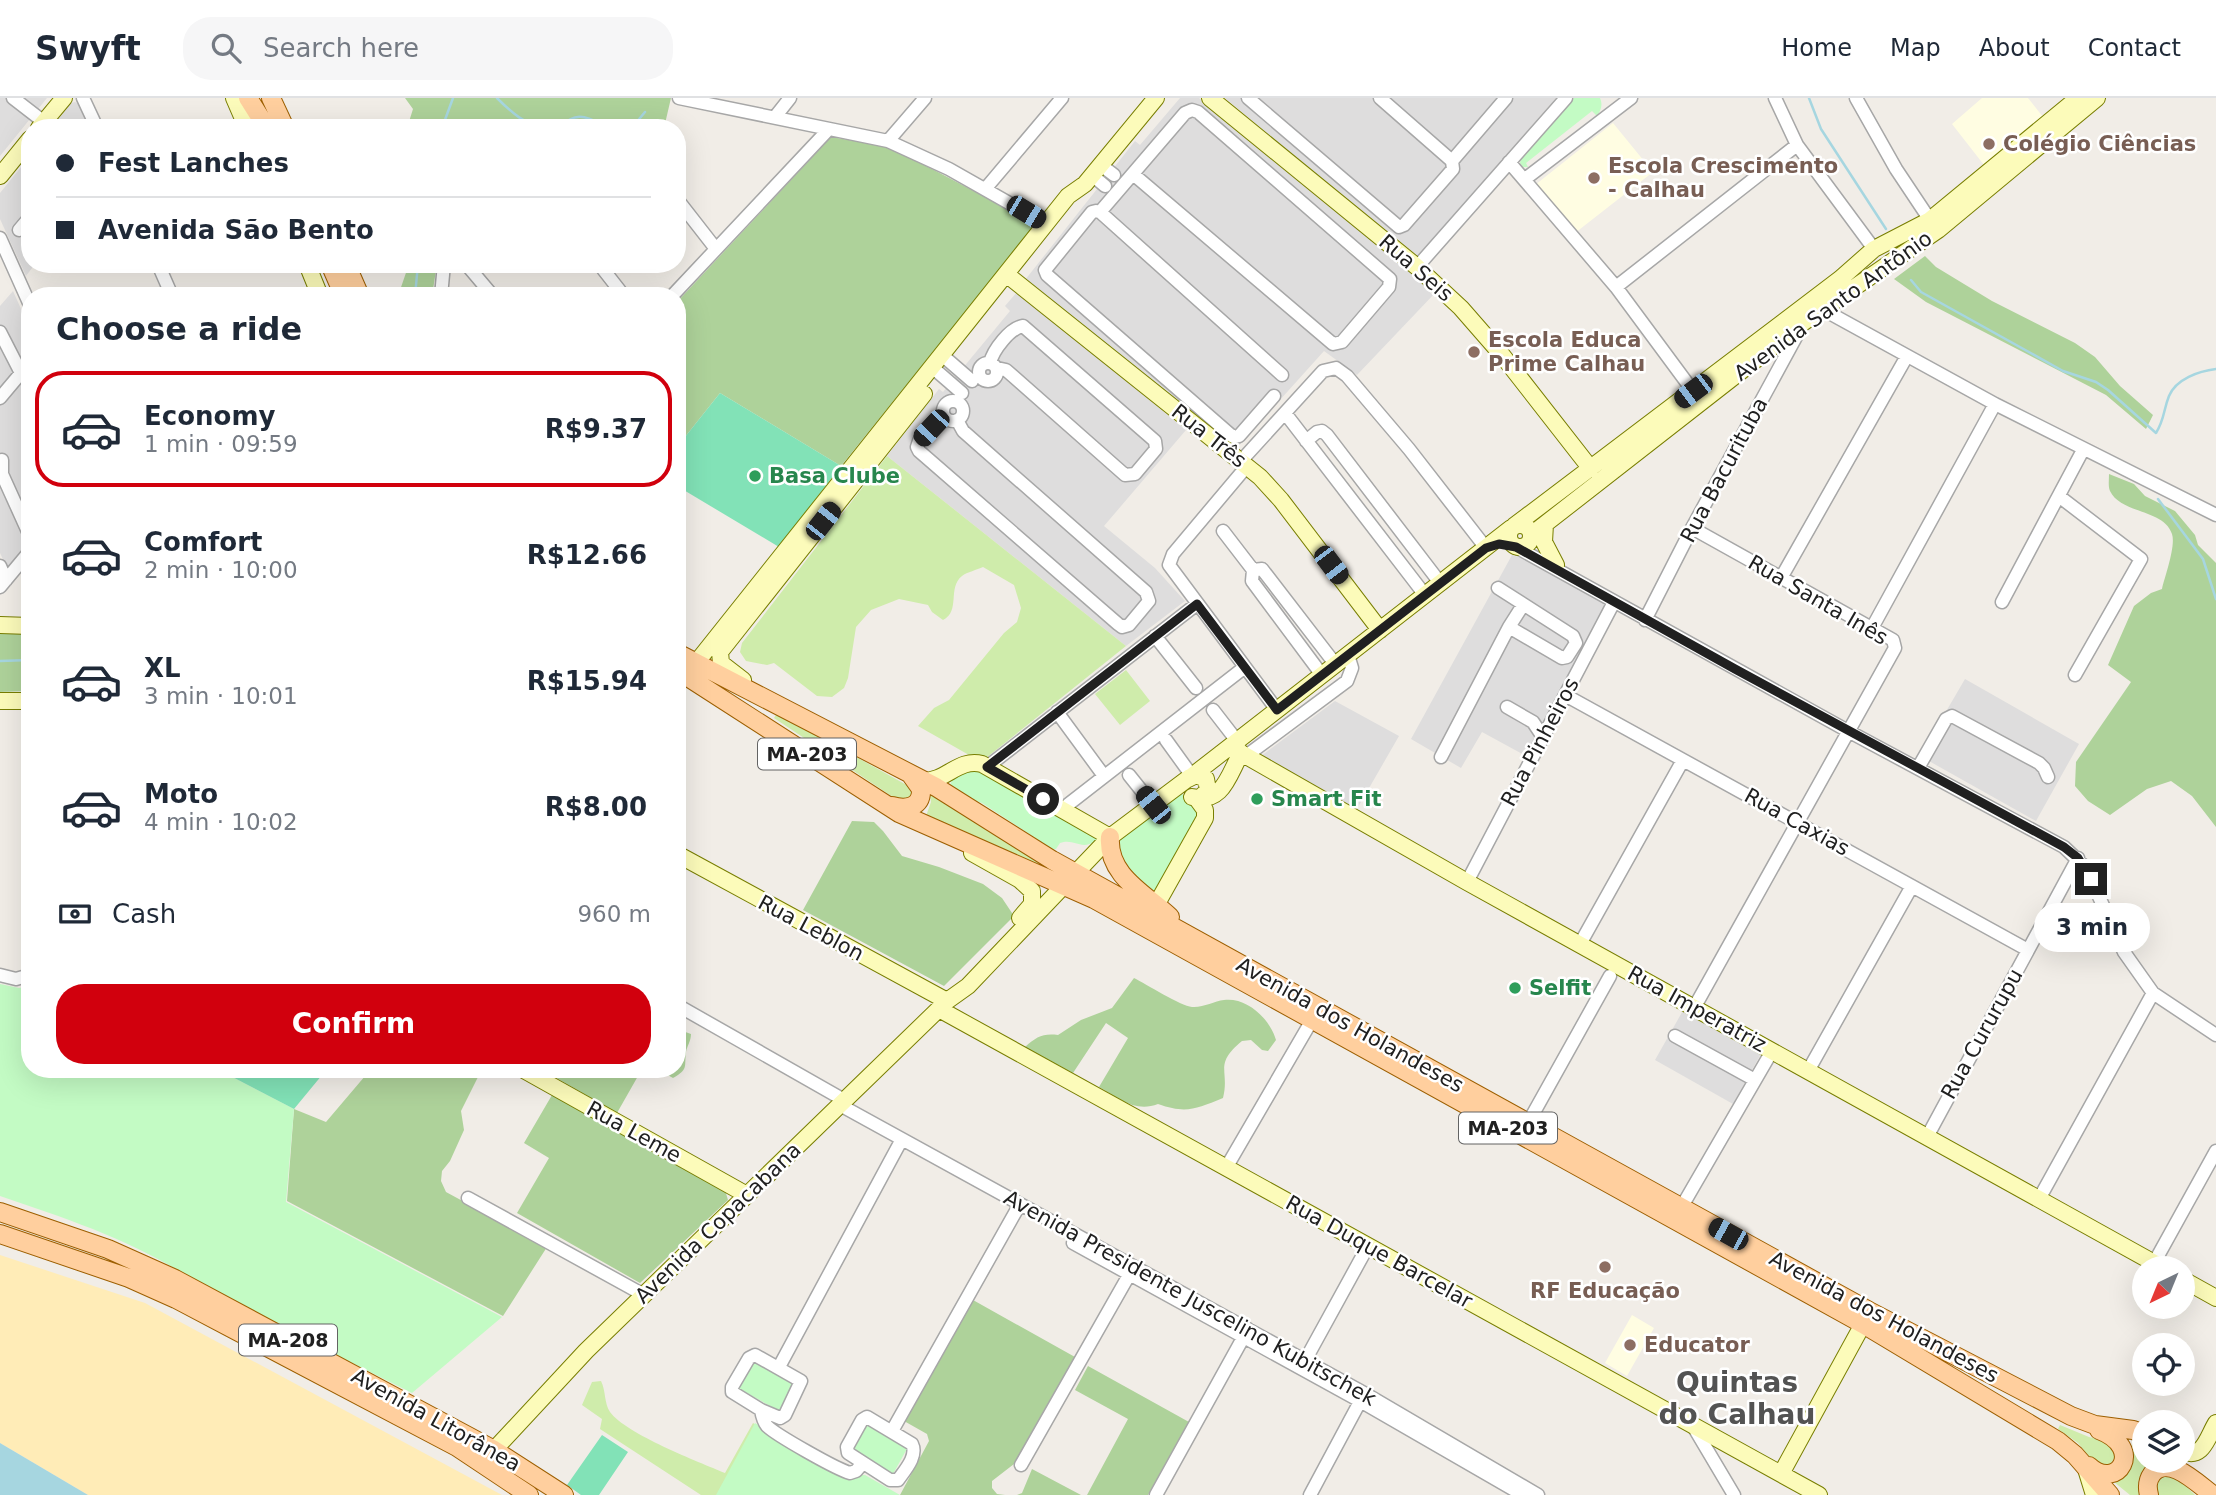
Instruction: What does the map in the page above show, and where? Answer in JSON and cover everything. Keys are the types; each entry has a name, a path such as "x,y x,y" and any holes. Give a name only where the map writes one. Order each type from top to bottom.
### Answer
{"main road":[{"path":"249,98 257,119"},
{"path":"271,98 281,119"},
{"name":"Avenida dos Holandeses","path":"686,672 787,709 923,780 1052,860 1063,874 1071,879"},
{"name":"Avenida dos Holandeses","path":"686,673 881,802 925,826 1071,879 1153,917 1869,1311 2071,1416 2095,1425 2132,1430"},
{"path":"881,802 907,808 920,800 922,792 919,784 906,771"},
{"path":"1110,838 1112,856 1121,873 1135,888 1153,917"},
{"name":"Avenida dos Holandeses","path":"1153,917 1312,1020 1863,1324 2051,1437 2069,1450 2110,1495"},
{"name":"Avenida Litorânea","path":"0,1212 108,1249 154,1269 494,1450 564,1495"},
{"name":"Avenida Litorânea","path":"0,1234 112,1272 176,1299 457,1447 529,1495"},
{"path":"112,1272 125,1272 151,1281 155,1276 154,1269"},
{"path":"176,1299 174,1292 182,1288 202,1298 216,1301"},
{"path":"2051,1437 2075,1451 2097,1472 2107,1475 2119,1468 2124,1456 2119,1441 2071,1416"},
{"path":"2149,1495 2148,1483 2151,1476 2158,1468 2167,1466 2213,1495"},
{"path":"2192,1473 2213,1495"}],"street":[{"path":"13,98 36,119"},
{"path":"47,119 64,98"},
{"path":"83,98 93,119"},
{"path":"234,98 254,119"},
{"path":"680,98 888,141 986,188 1046,224"},
{"path":"775,117 790,98"},
{"path":"888,141 925,98"},
{"path":"986,188 1062,98"},
{"path":"787,709 724,667 719,659 720,652 1010,278 1099,177 1156,98"},
{"name":"Rua Seis","path":"1210,98 1417,267 1461,308 1487,336 1591,469"},
{"path":"1248,98 1397,226 1404,225 1453,169 1452,161 1380,98"},
{"path":"1417,267 1566,98"},
{"path":"1611,98 1612,112"},
{"path":"1525,179 1631,98"},
{"path":"1775,98 1797,145 1874,248"},
{"path":"1871,98 1858,102 1896,169 1934,225"},
{"name":"Avenida Santo Antônio","path":"1519,537 1591,469 1840,279 1874,248 1934,225 1978,183 2078,98"},
{"name":"Avenida Santo Antônio","path":"1519,537 1545,524 2097,98"},
{"path":"1452,161 1499,100"},
{"path":"1100,212 1185,113 1195,111 1388,276 1391,285 1342,342 1333,344 1133,174"},
{"path":"680,287 829,129"},
{"path":"1616,287 1797,145"},
{"path":"0,176 21,150"},
{"path":"1509,162 1616,287 1693,391"},
{"path":"1010,278 1068,196 1099,177"},
{"path":"686,211 716,249"},
{"path":"1274,396 1239,436 1233,437 1047,275 1046,267 1092,212 1100,212 1282,375"},
{"path":"0,238 22,287"},
{"path":"474,273 485,287"},
{"path":"606,273 617,287"},
{"name":"Rua Três","path":"1010,278 1244,463 1281,500 1380,630"},
{"path":"1822,309 2083,450 2216,514"},
{"name":"Rua Bacurituba","path":"1645,620 1804,322"},
{"path":"957,420 963,431 1146,592 1149,601 1129,625 1122,627 1118,624 917,447 919,441 943,415 946,402 959,397 976,379 982,365 1006,370 1125,475 1135,474 1156,449 1154,441 1023,326 1015,328 993,354 993,366"},
{"path":"0,332 21,363"},
{"path":"1780,578 1907,356"},
{"path":"941,365 976,379"},
{"path":"941,365 959,397 963,411 957,420 951,421 943,415"},
{"path":"686,667 941,365"},
{"path":"1277,710 1169,565 1170,559 1244,463 1323,371 1331,368 1340,370 1409,449 1486,548"},
{"path":"0,398 21,374"},
{"path":"1872,628 1995,404"},
{"path":"1285,413 1425,595"},
{"path":"1306,441 1322,431 1441,584"},
{"path":"2002,602 2083,450"},
{"path":"2,460 2,474 21,516"},
{"path":"2060,497 2141,559 2076,675"},
{"path":"1545,524 1544,542 1556,565"},
{"name":"Rua Santa Inês","path":"1692,528 1893,640 1895,648 1848,731"},
{"path":"1223,531 1253,570 1252,581 1322,675"},
{"path":"1190,788 1210,799 1217,795 1239,749 1277,710 1486,548 1519,537"},
{"path":"1519,537 1575,580"},
{"path":"1519,537 1575,580 1614,603 2064,847 2086,867 2124,952 2153,993 2216,1035"},
{"path":"3,583 21,562"},
{"path":"0,566 3,583"},
{"path":"1190,788 1239,749 1347,681 1352,668 1262,569 1253,570"},
{"path":"1498,588 1573,636 1576,643 1567,657 1562,658 1509,627"},
{"name":"Rua Pinheiros","path":"1467,882 1614,603"},
{"path":"987,767 1197,604"},
{"path":"1441,757 1509,627 1523,606"},
{"path":"0,625 21,626"},
{"path":"1155,636 1196,688"},
{"path":"1573,649 1586,656"},
{"path":"1061,810 1245,667"},
{"name":"Rua Caxias","path":"1565,695 2028,950"},
{"path":"0,701 21,701"},
{"path":"1507,707 1533,722 1543,737"},
{"path":"1213,710 1239,749"},
{"path":"1057,712 1104,776"},
{"path":"1918,768 1945,719 1952,716 2039,762 2048,777"},
{"path":"1694,1008 1848,731"},
{"path":"1153,917 1205,818 1205,810 1190,788 1166,740"},
{"name":"Rua Imperatriz","path":"1239,749 1467,882 2141,1256"},
{"path":"1580,944 1683,760"},
{"path":"923,780 942,777 965,763 976,763 1110,838"},
{"path":"1129,775 1153,805"},
{"name":"Avenida Copacabana","path":"494,1450 586,1351 943,1005 968,986 1110,838 1153,805 1190,788"},
{"name":"Avenida Copacabana","path":"925,826 1020,880 1032,891 1033,896 1029,908 961,979 943,1005"},
{"name":"Rua Leblon","path":"686,858 943,1005"},
{"name":"Rua Cururupu","path":"1927,1137 2078,858"},
{"path":"1808,1071 1912,886"},
{"path":"0,975 21,978"},
{"path":"1528,1123 1610,976"},
{"path":"2039,1199 2153,993"},
{"name":"Rua Duque Barcelar","path":"943,1005 1226,1168 1819,1495"},
{"name":"Avenida Presidente Juscelino Kubitschek","path":"686,1011 900,1143 1362,1397 1523,1495"},
{"path":"1226,1168 1312,1020"},
{"path":"1675,1036 1755,1080"},
{"path":"1681,1208 1772,1051"},
{"name":"Rua Leme","path":"538,1078 747,1195"},
{"path":"779,1367 900,1143"},
{"path":"2164,1256 2216,1151"},
{"path":"468,1198 644,1294"},
{"path":"891,1431 1018,1207"},
{"path":"1303,1364 1368,1246"},
{"path":"1021,1465 1132,1270"},
{"path":"2195,1286 2216,1298"},
{"path":"1781,1474 1863,1324"},
{"path":"1156,1495 1246,1333"},
{"path":"752,1356 779,1367 800,1379 801,1385 782,1417 777,1418 734,1394 732,1387 752,1356"},
{"path":"1310,1495 1362,1397"},
{"path":"761,1410 763,1420 772,1430 836,1468 850,1473 862,1464"},
{"path":"867,1417 912,1444 914,1449 914,1455 898,1480 890,1480 862,1464 850,1456 846,1447 862,1420 867,1417"},
{"path":"2195,1454 2216,1423"},
{"path":"1692,1425 1734,1495"},
{"path":"2085,1467 2094,1495"},
{"name":"Avenida Presidente Juscelino Kubitschek","path":"1509,1487 1538,1495"}],"shaded area":[{"path":"0,98 47,98 30,119 21,119 21,130 0,156"},
{"path":"1180,98 1199,98 1436,292 1357,375 1324,351 1235,450 1025,280 1135,141 1140,145"},
{"path":"1225,98 1556,98 1416,258"},
{"name":"Colégio Ciências","path":"1982,98 2028,98 2043,117 1984,165 1952,124"},
{"path":"71,103 79,104 86,119 59,119"},
{"name":"Escola Crescimento - Calhau","path":"1613,123 1653,172 1575,233 1535,185"},
{"path":"21,167 21,265 0,219 0,193"},
{"path":"13,291 21,309 21,551 7,568 0,553 0,306"},
{"path":"1017,292 1186,430 1104,526 1155,568 1185,601 1126,646 887,456 939,389 943,392 1010,311 1005,306"},
{"path":"1512,555 1536,563 1607,605 1528,757 1482,732 1461,768 1411,739"},
{"path":"1965,679 2079,744 2036,821 1920,756"},
{"path":"1335,701 1399,736 1357,809 1261,756"},
{"path":"1685,1007 1762,1052 1733,1104 1655,1060"},
{"name":"Educator","path":"1632,1315 1654,1328 1627,1376 1605,1363"}],"green space":[{"path":"405,98 671,98 666,119 410,119 413,109"},
{"path":"1574,98 1600,98 1601,107 1597,116 1592,111 1526,163 1528,167 1523,167 1521,159"},
{"path":"831,137 885,146 1036,224 841,466 720,393 686,436 686,292"},
{"path":"1925,256 1936,267 1992,301 2075,343 2095,357 2120,386 2153,415 2146,429 2106,395 1926,302 1894,279"},
{"path":"406,273 436,273 433,287 401,287"},
{"name":"Basa Clube","path":"720,393 841,466 779,547 686,491 686,436"},
{"path":"887,456 1126,646 986,758 969,755 918,726 934,708 949,700 1004,633 1017,622 1021,608 1014,585 983,567 964,575 958,581 951,611 943,620 932,612 928,605 899,599 871,610 856,627 844,688 832,697 817,696 774,663 767,665 746,661 740,652 742,643"},
{"path":"2109,474 2134,484 2145,496 2175,511 2195,535 2198,545 2216,563 2216,827 2192,796 2171,781 2147,789 2110,815 2088,801 2075,786 2076,762 2131,682 2108,665 2134,606 2151,593 2162,589 2173,546 2172,534 2160,520 2115,498 2109,489"},
{"path":"0,633 21,634 21,691 0,692"},
{"path":"1126,670 1150,701 1120,725 1095,694"},
{"path":"777,713 912,788 913,796 899,801 774,718"},
{"path":"977,767 1096,835 1096,841 1086,845 1065,842 1060,843 1056,849 1046,848 982,803 949,787 955,774"},
{"path":"929,790 1043,862 1047,869 926,816 931,802"},
{"path":"1181,793 1202,811 1156,893 1144,886 1123,866 1117,843"},
{"path":"852,821 874,822 902,856 983,884 1002,898 1014,916 944,986 803,910"},
{"path":"1134,978 1187,1006 1224,1000 1241,1002 1263,1017 1276,1040 1268,1051 1262,1050 1251,1040 1242,1041 1225,1062 1223,1098 1184,1109 1158,1104 1142,1107 1134,1105 1099,1087 1128,1038 1106,1023 1073,1073 1025,1047 1040,1037 1058,1035 1081,1020 1112,1008"},
{"path":"0,984 21,988 21,1078 234,1078 294,1109 286,1202 502,1317 412,1393 212,1293 188,1276 137,1248 83,1225 0,1196"},
{"path":"686,1032 691,1034 686,1052"},
{"path":"234,1078 320,1078 294,1109"},
{"path":"363,1078 478,1078 461,1111 464,1130 450,1161 442,1171 441,1181 446,1192 547,1247 503,1316 287,1201 294,1109 326,1122"},
{"path":"557,1078 637,1078 617,1113"},
{"path":"552,1095 725,1190 728,1200 640,1283 517,1213 549,1158 524,1143"},
{"path":"973,1300 1075,1357 1014,1464 992,1481 992,1488 997,1494 1005,1495 900,1495 929,1441 927,1434 904,1421"},
{"path":"753,1360 793,1383 779,1411 738,1388"},
{"path":"1088,1366 1189,1422 1148,1495 1087,1495 1128,1419 1075,1390"},
{"path":"601,1381 608,1408 618,1420 664,1447 725,1473 753,1423 843,1478 863,1475 898,1495 701,1495 600,1429 602,1419 582,1405 592,1382"},
{"path":"755,1423 845,1478 865,1475 900,1495 716,1495"},
{"path":"867,1423 908,1447 893,1474 853,1451"},
{"path":"2060,1425 2109,1442 2116,1456 2105,1466 2093,1461 2078,1443 2058,1429"},
{"path":"602,1435 628,1452 599,1495 581,1495 567,1485"},
{"path":"2132,1458 2132,1473 2142,1473 2138,1485 2140,1495 2130,1495 2114,1482 2129,1468"},
{"path":"1032,1469 1081,1495 1017,1495 1022,1493"},
{"path":"2162,1474 2177,1477 2195,1495 2157,1495 2156,1484"}],"sand":[{"path":"0,1255 145,1303 502,1495 88,1495 0,1443"}],"water":[{"path":"0,1443 88,1495 0,1495"}],"waterway":[{"path":"445,119 453,98"},
{"path":"497,98 522,119"},
{"path":"1809,98 1821,129 1886,229"},
{"path":"639,119 645,112"},
{"path":"571,119 589,119"},
{"path":"416,287 417,273"},
{"path":"1911,280 1921,292 2063,371 2096,382 2156,433 2172,390 2196,374 2216,369"},
{"path":"2158,499 2203,559 2216,599"},
{"path":"0,661 21,660"}],"place":[{"name":"Colégio Ciências","path":"1989,144"},
{"name":"Escola Crescimento - Calhau","path":"1594,178"},
{"name":"Escola Educa Prime Calhau","path":"1474,352"},
{"name":"Basa Clube","path":"755,476"},
{"name":"Smart Fit","path":"1257,799"},
{"name":"Selfit","path":"1515,988"},
{"name":"RF Educação","path":"1605,1267"},
{"name":"Educator","path":"1630,1345"}],"district":[{"name":"Quintas do Calhau","path":"1737,1398"}],"route":[{"path":"1043,799 987,767 1197,604 1277,710 1486,548 1507,544 2064,847 2086,867 2091,879"}]}
